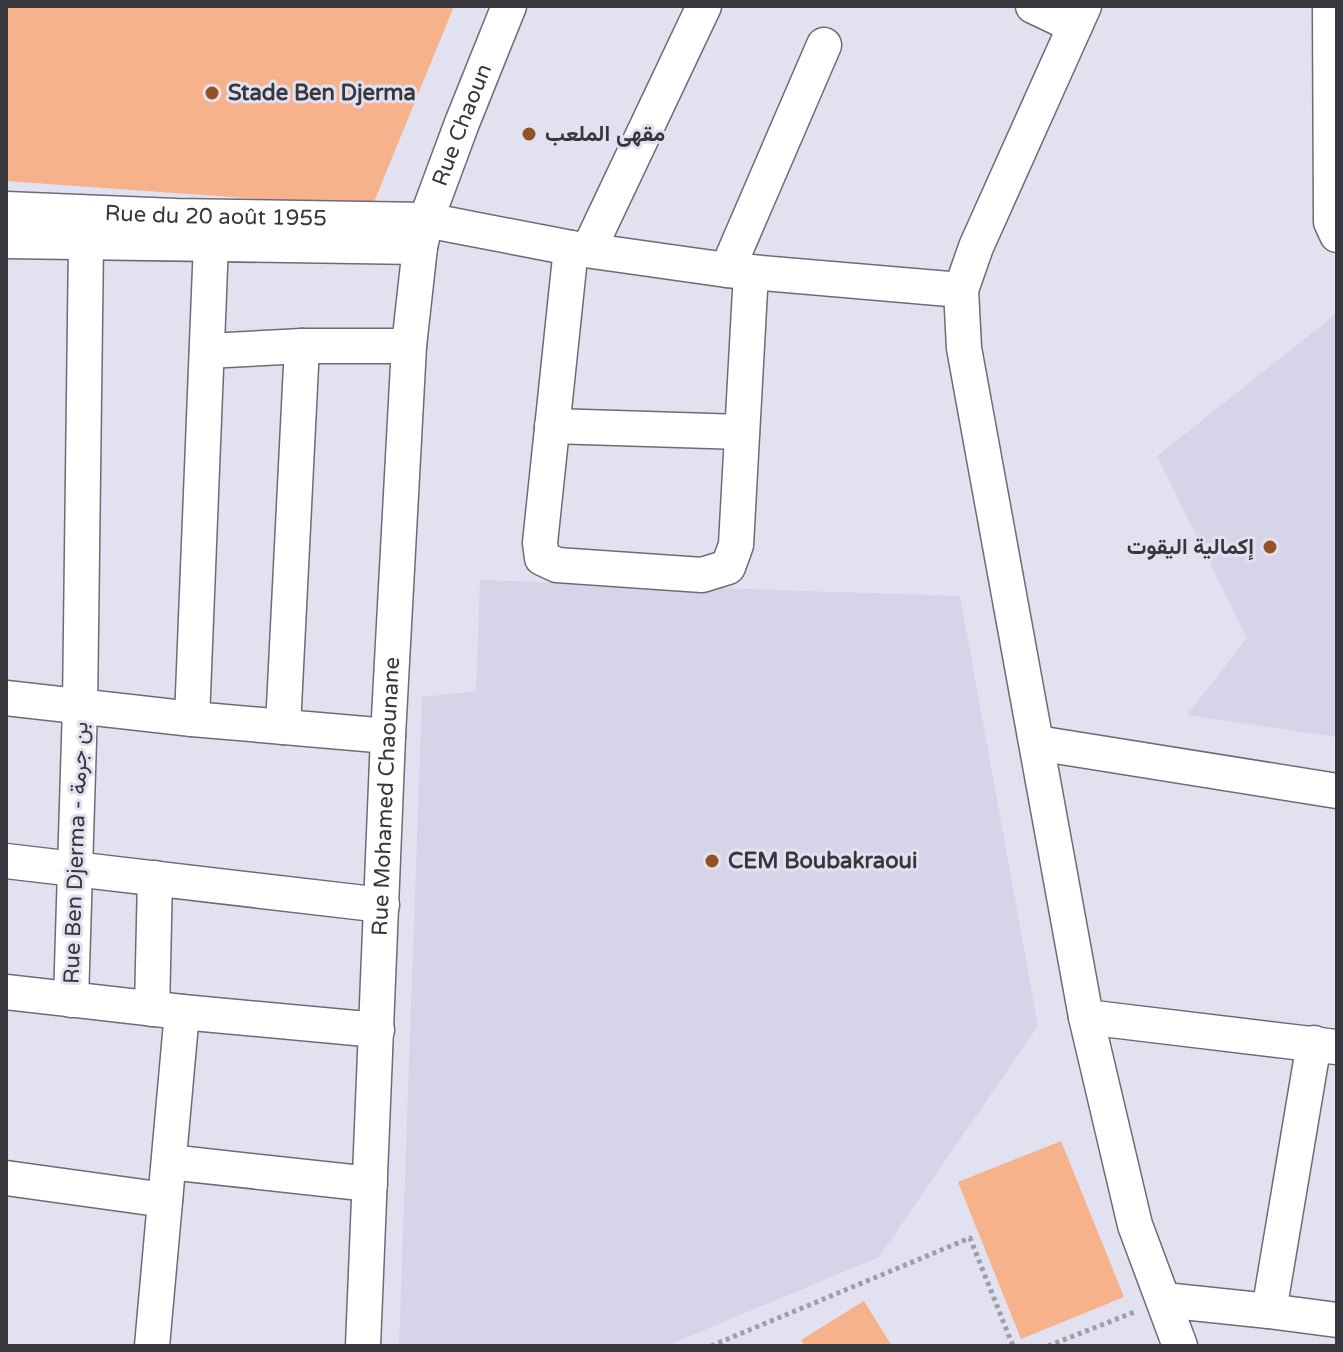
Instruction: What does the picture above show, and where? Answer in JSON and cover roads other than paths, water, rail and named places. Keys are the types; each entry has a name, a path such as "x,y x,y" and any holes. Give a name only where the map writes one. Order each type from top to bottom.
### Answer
{"street":[{"name":"Rue Chaoun","path":"423,234 509,6"},
{"path":"704,6 580,249 552,426 540,543 542,558 557,565 702,575 728,567 736,545 742,432 739,271 824,45"},
{"path":"1033,6 1079,16 976,247 961,290 964,348 1086,1017 1135,1225 1180,1346"},
{"path":"1333,9 1331,222 1337,235"},
{"name":"Rue du 20 août 1955","path":"6,209 86,228 211,243 423,234"},
{"name":"Rue du 20 août 1955","path":"6,241 86,228 423,234"},
{"name":"Rue Ben Djerma - بن جرمة","path":"71,1000 80,707 86,228"},
{"path":"423,234 580,249 739,271 961,290"},
{"name":"Rue Mohamed Chaounane","path":"363,1346 388,736 409,346 423,234"},
{"path":"192,719 211,243"},
{"path":"207,351 302,346 409,346"},
{"path":"283,727 302,346"},
{"path":"552,426 742,432"},
{"path":"6,698 192,719 388,736"},
{"path":"1037,743 1337,791"},
{"path":"6,861 382,905"},
{"path":"152,1346 169,1162 167,1011 155,878"},
{"path":"6,992 167,1011 377,1030"},
{"path":"1086,1017 1325,1045 1269,1311"},
{"path":"169,1162 370,1184"},
{"path":"6,1178 165,1200"},
{"path":"1164,1300 1337,1320"}],"place":[{"name":"Stade Ben Djerma","path":"212,93"},
{"name":"مقهى الملعب","path":"529,134"},
{"name":"إكمالية اليقوت","path":"1270,547"},
{"name":"CEM Boubakraoui","path":"712,861"}]}
